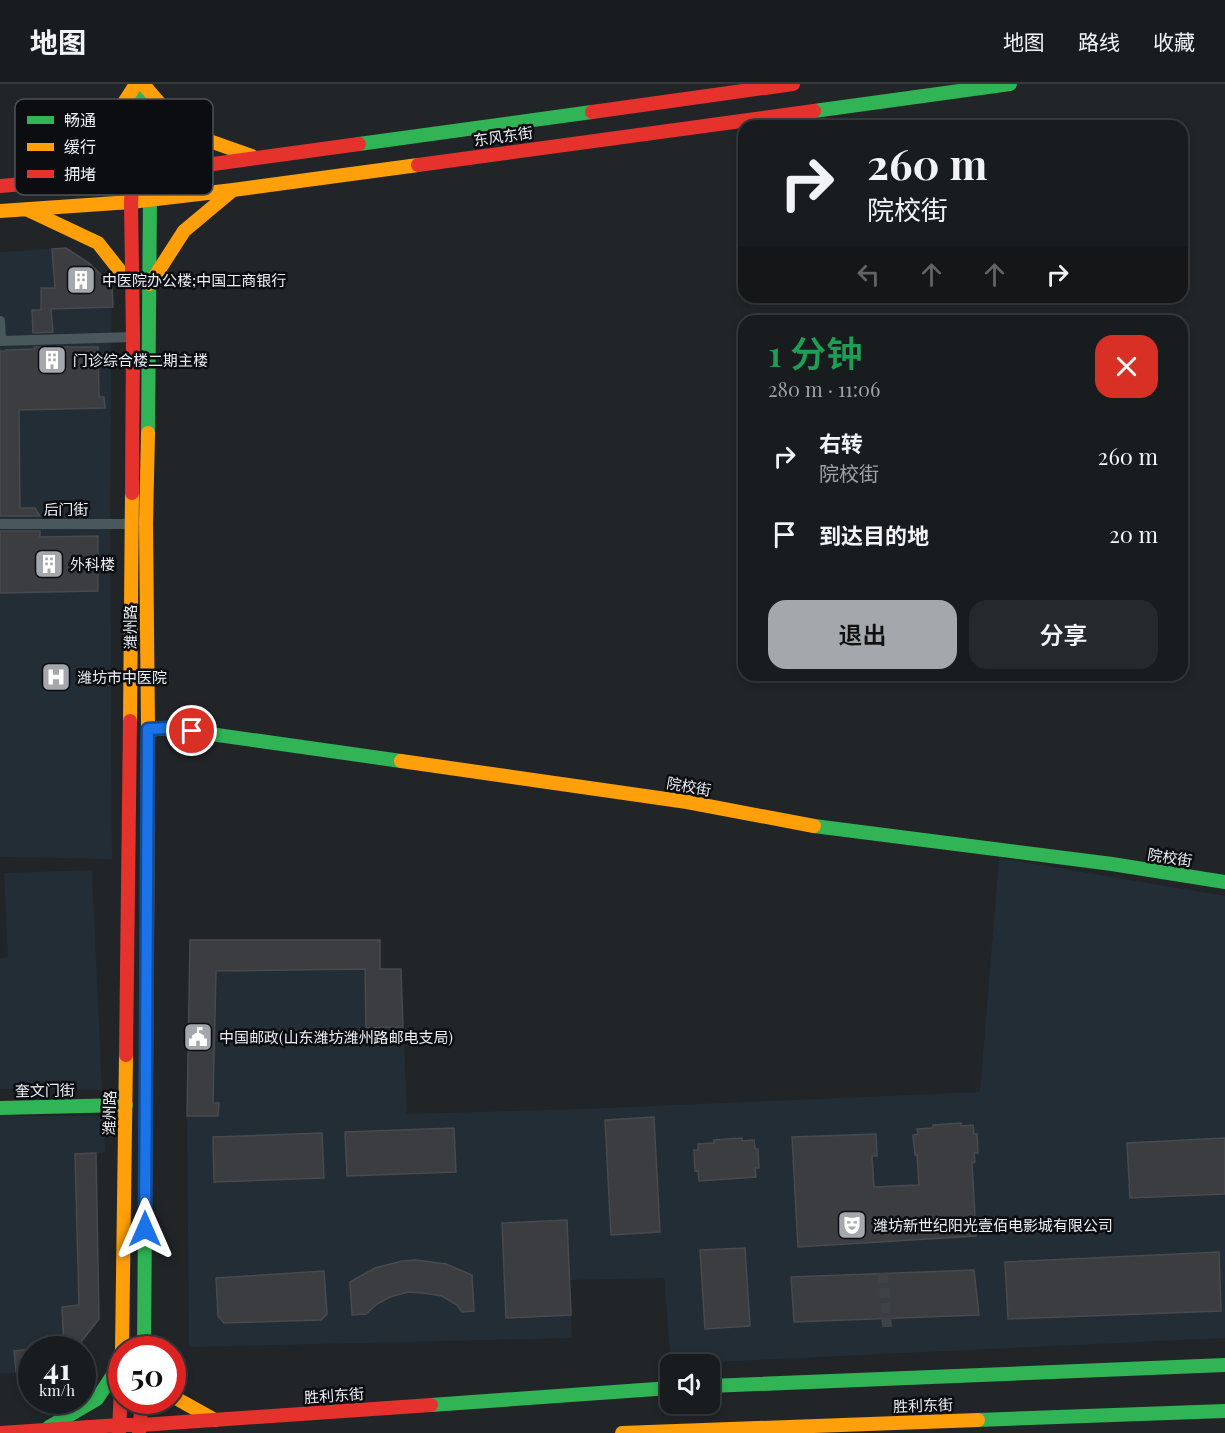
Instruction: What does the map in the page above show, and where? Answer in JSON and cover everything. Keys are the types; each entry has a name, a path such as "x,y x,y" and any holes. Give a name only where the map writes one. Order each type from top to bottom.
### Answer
{"main road":[{"path":"129,99 140,84 154,99"},
{"name":"潍州路","path":"140,84 142,99"},
{"name":"潍州路","path":"139,99 140,84"},
{"name":"东风东街","path":"213,163 794,84"},
{"name":"东风东街","path":"746,120 1010,84"},
{"name":"东风东街","path":"213,192 738,121"},
{"path":"213,142 255,157"},
{"name":"东风东街","path":"0,186 15,185"},
{"path":"150,284 184,231 233,190"},
{"name":"潍州路","path":"122,1336 132,524 132,195"},
{"name":"潍州路","path":"144,1336 148,729 146,523 150,195"},
{"name":"东风东街","path":"0,211 131,202 181,195"},
{"path":"27,209 98,243 132,286"},
{"name":"院校街","path":"148,729 168,728 192,731 687,802 820,827 1112,864 1225,882"},
{"name":"奎文门街","path":"0,1108 126,1105"},
{"name":"胜利东街","path":"720,1386 1225,1365"},
{"path":"45,1430 97,1399 108,1383"},
{"name":"胜利东街","path":"0,1433 140,1429 216,1420 660,1389"},
{"path":"186,1404 216,1420"},
{"name":"胜利东街","path":"622,1433 1225,1411"},
{"path":"119,1429 120,1414"},
{"path":"140,1429 141,1414"}],"street":[{"path":"0,321 1,341 133,337"},
{"name":"后门街","path":"0,524 132,524"}],"shaded area":[{"name":"潍坊市中医院","path":"66,248 89,263 112,285 110,497 112,859 0,857 0,252"},
{"path":"999,858 1225,896 1225,1338 720,1362 720,1354 670,1354 664,1278 570,1280 572,1338 189,1347 187,1116 190,940 380,940 380,969 401,969 407,1114 980,1092"},
{"path":"92,870 102,1090 0,1089 0,958 8,957 4,873"},
{"path":"0,1116 104,1116 105,1152 96,1154 99,1319 86,1336 18,1336 18,1372 0,1374"}],"building":[{"name":"中医院办公楼;中国工商银行","path":"66,248 89,263 112,285 113,307 51,309 53,332 33,333 32,310 41,310 41,288 55,288 52,249"},
{"name":"门诊综合楼二期主楼","path":"34,347 98,347 99,397 104,397 105,408 19,410 20,508 35,508 40,516 0,516 0,351 34,349"},
{"name":"外科楼","path":"0,531 40,531 40,537 98,536 98,591 0,593"},
{"path":"190,940 380,940 380,969 401,969 403,1027 366,1028 365,969 216,971 213,1103 219,1103 218,1116 187,1116"},
{"path":"654,1117 660,1232 611,1235 605,1120"},
{"path":"961,1123 961,1126 973,1125 974,1134 977,1134 978,1153 974,1153 975,1162 972,1163 976,1236 798,1247 792,1137 876,1134 877,1156 872,1156 874,1187 919,1185 913,1135 918,1134 917,1129 933,1128 933,1125"},
{"path":"454,1128 456,1172 347,1176 345,1132"},
{"path":"322,1133 324,1178 214,1182 213,1137"},
{"path":"742,1138 742,1141 754,1140 755,1149 758,1149 759,1168 755,1168 756,1177 699,1181 698,1170 695,1171 694,1150 698,1150 698,1144 714,1143 714,1140"},
{"path":"1225,1138 1225,1194 1130,1198 1127,1143"},
{"path":"96,1153 99,1319 86,1336 63,1336 62,1307 79,1305 75,1154"},
{"path":"567,1220 571,1315 506,1318 502,1223"},
{"path":"745,1248 750,1326 705,1329 700,1250"},
{"path":"1219,1252 1221,1311 1008,1319 1005,1262"},
{"path":"416,1260 446,1264 472,1275 474,1311 462,1312 457,1305 442,1296 408,1292 390,1297 377,1304 366,1314 352,1315 350,1282 375,1268"},
{"path":"974,1270 979,1315 794,1322 791,1277"},
{"path":"324,1271 327,1314 321,1320 224,1323 218,1316 216,1278"},
{"path":"14,1351 18,1351 18,1372 16,1372"}],"tunnel":[{"path":"883,1273 887,1327"}],"traffic: fast":[{"path":"140,84 142,99"},
{"path":"814,111 1010,84"},
{"path":"359,144 592,112"},
{"path":"148,433 150,195"},
{"path":"148,730 168,728 401,761"},
{"path":"814,826 1112,864 1225,882"},
{"path":"144,1336 147,940"},
{"path":"0,1108 126,1105"},
{"path":"720,1386 1225,1365"},
{"path":"49,1427 97,1399 108,1382"},
{"path":"431,1405 660,1389"},
{"path":"978,1420 1225,1411"}],"traffic: slow":[{"path":"126,99 136,84"},
{"path":"143,84 156,99"},
{"path":"213,142 252,156"},
{"path":"213,192 418,165"},
{"path":"150,284 184,231 233,190"},
{"path":"0,211 131,202 190,195"},
{"path":"28,210 98,243 132,286"},
{"path":"147,940 146,523 148,433"},
{"path":"130,721 132,493"},
{"path":"401,761 687,802 814,826"},
{"path":"122,1336 126,1055"},
{"path":"186,1404 215,1420"},
{"path":"622,1433 978,1420"}],"traffic: jam":[{"path":"592,112 793,84"},
{"path":"748,120 814,111"},
{"path":"418,165 738,121"},
{"path":"213,164 359,144"},
{"path":"0,186 15,185"},
{"path":"132,195 132,493"},
{"path":"126,1055 130,721"},
{"path":"0,1433 431,1405"},
{"path":"119,1433 120,1414"},
{"path":"139,1433 141,1414"}],"place":[{"name":"中医院办公楼;中国工商银行","path":"81,280"},
{"name":"门诊综合楼二期主楼","path":"52,360"},
{"name":"外科楼","path":"49,564"},
{"name":"潍坊市中医院","path":"56,677"},
{"name":"中国邮政(山东潍坊潍州路邮电支局)","path":"198,1037"},
{"name":"潍坊新世纪阳光壹佰电影城有限公司","path":"852,1225"}],"route":[{"path":"145,1229 148,729 168,728 192,731"}]}
